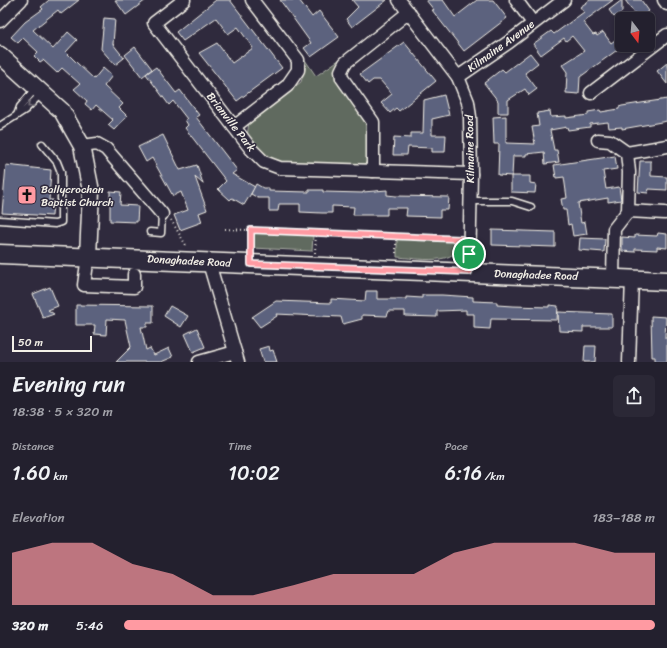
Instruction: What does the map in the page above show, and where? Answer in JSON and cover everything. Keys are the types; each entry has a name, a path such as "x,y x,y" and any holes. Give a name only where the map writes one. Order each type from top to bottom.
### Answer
{"main road":[{"name":"Donaghadee Road","path":"0,254 88,256 314,267 666,280"}],"street":[{"path":"0,22 21,0"},
{"name":"Brianville Park","path":"184,0 154,23 251,149 264,162 280,168 471,174"},
{"path":"234,127 287,86 298,70 298,60 252,0"},
{"name":"Kilmaine Road","path":"399,0 458,77 468,102 470,117 471,174 469,272"},
{"path":"516,0 533,23"},
{"name":"Kilmaine Avenue","path":"458,77 564,0"},
{"path":"664,0 667,4"},
{"path":"373,171 373,122 342,78 341,71 345,63 409,12"},
{"path":"591,94 667,35"},
{"path":"0,55 62,111 82,146 91,191 88,256 84,285 134,287 134,274"},
{"path":"598,140 610,141 627,152 667,146"},
{"path":"82,146 97,144 106,149 162,214"},
{"path":"613,278 614,229 628,211 629,172 627,152"},
{"path":"628,211 665,213"},
{"path":"200,262 236,357 200,362"},
{"path":"629,362 632,279"}],"lane":[{"path":"0,126 16,115 26,98 39,90"},
{"path":"0,220 55,224 61,222 62,172 57,162 42,144"},
{"path":"471,200 512,201 531,207"},
{"path":"150,232 161,233 162,214"}],"path":[{"path":"162,214 171,219 190,253 200,262"},
{"path":"225,229 461,239"},
{"path":"251,230 251,264"},
{"path":"314,267 316,233"},
{"path":"396,236 396,270"}],"shaded area":[{"path":"303,57 316,76 343,57 337,79 339,86 364,116 368,125 368,161 364,164 274,163 247,137 249,122 301,82 306,65"},
{"path":"253,232 313,235 312,251 253,248"},
{"path":"397,237 460,240 458,249 453,255 445,258 425,259 397,257"}],"building":[{"path":"49,0 79,0 61,14 58,10 33,30 53,49 68,32 77,40 66,52 77,63 94,79 103,68 112,76 104,86 123,104 119,108 127,116 114,130 108,125 113,120 96,105 92,110 85,104 87,101 74,89 80,84 62,68 57,73 43,60 40,62 34,56 38,52 23,38 18,43 11,37 25,22 43,9 41,7"},
{"path":"115,0 146,0 126,15"},
{"path":"216,0 230,0 282,68 237,101 199,53 217,43 232,63 253,48 238,27 228,34 216,18 183,41 176,32"},
{"path":"280,0 299,0 312,17 319,11 339,37 311,57 304,48 311,43"},
{"path":"352,0 387,0 352,27 346,19 358,7"},
{"path":"426,0 443,0 455,17 477,0 493,0 507,18 464,51"},
{"path":"590,0 613,0 583,22 593,35 596,34 597,36 603,32 611,43 615,40 615,52 580,77 579,94 566,93 567,72 562,65 584,51 572,36 566,41 564,38 541,55 533,44 551,31 554,34 584,12 580,7"},
{"path":"622,0 622,12 615,12 614,17 609,10"},
{"path":"625,0 641,0 649,11 648,12 634,12"},
{"path":"104,18 115,19 113,44 124,58 115,65 101,49"},
{"path":"404,42 436,81 399,111 396,108 390,113 381,103 392,94 380,80 373,80 368,84 360,74"},
{"path":"135,47 152,69 142,77 125,55"},
{"path":"530,53 538,63 525,73 537,89 529,95 525,89 508,100 508,113 498,113 498,101 484,83 502,69 505,72"},
{"path":"667,63 667,84 657,71"},
{"path":"156,67 176,93 180,90 199,115 196,117 237,170 232,174 255,187 244,205 232,198 230,200 218,189 226,181 185,128 188,125 185,120 187,119 173,101 169,105 146,74"},
{"path":"444,95 449,115 432,119 432,135 446,135 445,152 432,152 432,148 408,147 407,155 393,155 394,137 411,138 411,133 423,133 424,100"},
{"path":"667,99 667,121 622,129 622,127 609,128 608,122 590,124 590,127 568,130 567,127 550,130 554,150 557,150 559,162 545,164 544,152 526,154 526,156 513,156 512,176 498,175 499,144 494,144 493,117 506,116 506,143 535,144 532,127 539,126 537,113 550,111 551,117 566,116 566,118 588,115 588,112 600,110 601,112 619,109 619,107 622,106"},
{"path":"163,135 180,170 197,165 203,184 195,177 207,210 199,213 202,222 180,230 174,215 188,210 181,192 173,196 152,158 146,162 138,147"},
{"path":"615,156 617,169 603,171 606,189 619,187 621,200 608,202 608,198 578,203 581,223 585,222 587,234 573,236 571,224 568,225 566,210 563,210 561,199 567,198 564,177 556,178 554,165"},
{"path":"640,161 651,161 651,176 667,177 667,190 649,189 648,193 638,192"},
{"name":"Ballycrochan Baptist Church","path":"6,165 51,170 49,200 53,200 52,216 2,213"},
{"path":"511,176 530,176 530,183 536,184 535,193 511,192"},
{"path":"256,184 263,188 269,188 269,191 309,192 309,190 323,190 323,192 363,193 387,190 387,195 449,197 448,210 440,210 440,217 406,216 407,208 387,208 387,215 353,215 354,207 332,206 332,213 300,212 300,204 279,204 278,211 269,211 269,198 258,198 251,194"},
{"path":"110,191 121,192 120,205 138,206 137,222 110,221"},
{"path":"492,230 555,232 555,247 492,245"},
{"path":"658,233 667,234 667,248 657,247 657,250 635,249 635,252 622,251 622,237 635,238 635,235 657,236"},
{"path":"580,238 605,239 604,252 579,250"},
{"path":"50,287 58,306 48,310 54,314 43,318 33,294"},
{"path":"366,291 377,291 377,299 406,299 406,297 422,298 422,295 442,295 473,297 473,301 497,302 497,305 558,306 557,320 491,319 490,329 474,328 474,314 466,314 466,310 437,311 437,317 405,316 405,311 389,311 387,316 362,315 362,319 343,324 341,317 276,314 277,316 260,327 252,317 276,301 331,303 331,299 365,301"},
{"path":"76,305 153,306 153,323 147,323 147,327 141,327 146,350 150,348 154,355 169,348 173,357 161,362 116,362 131,347 125,320 107,319 106,335 94,334 95,325 76,325"},
{"path":"170,306 188,316 181,327 164,316"},
{"path":"558,312 612,314 612,327 583,327 583,332 559,331"},
{"path":"651,316 666,317 665,338 667,338 667,362 655,362 655,357 652,357"},
{"path":"197,328 205,347 193,352 185,334"},
{"path":"269,346 270,351 273,350 277,362 263,362 259,349"},
{"path":"585,346 596,346 595,362 584,362"}],"place":[{"name":"Ballycrochan Baptist Church","path":"27,195"}],"route":[{"path":"251,230 461,239 460,254 469,254 469,272 251,264 251,230"}]}
